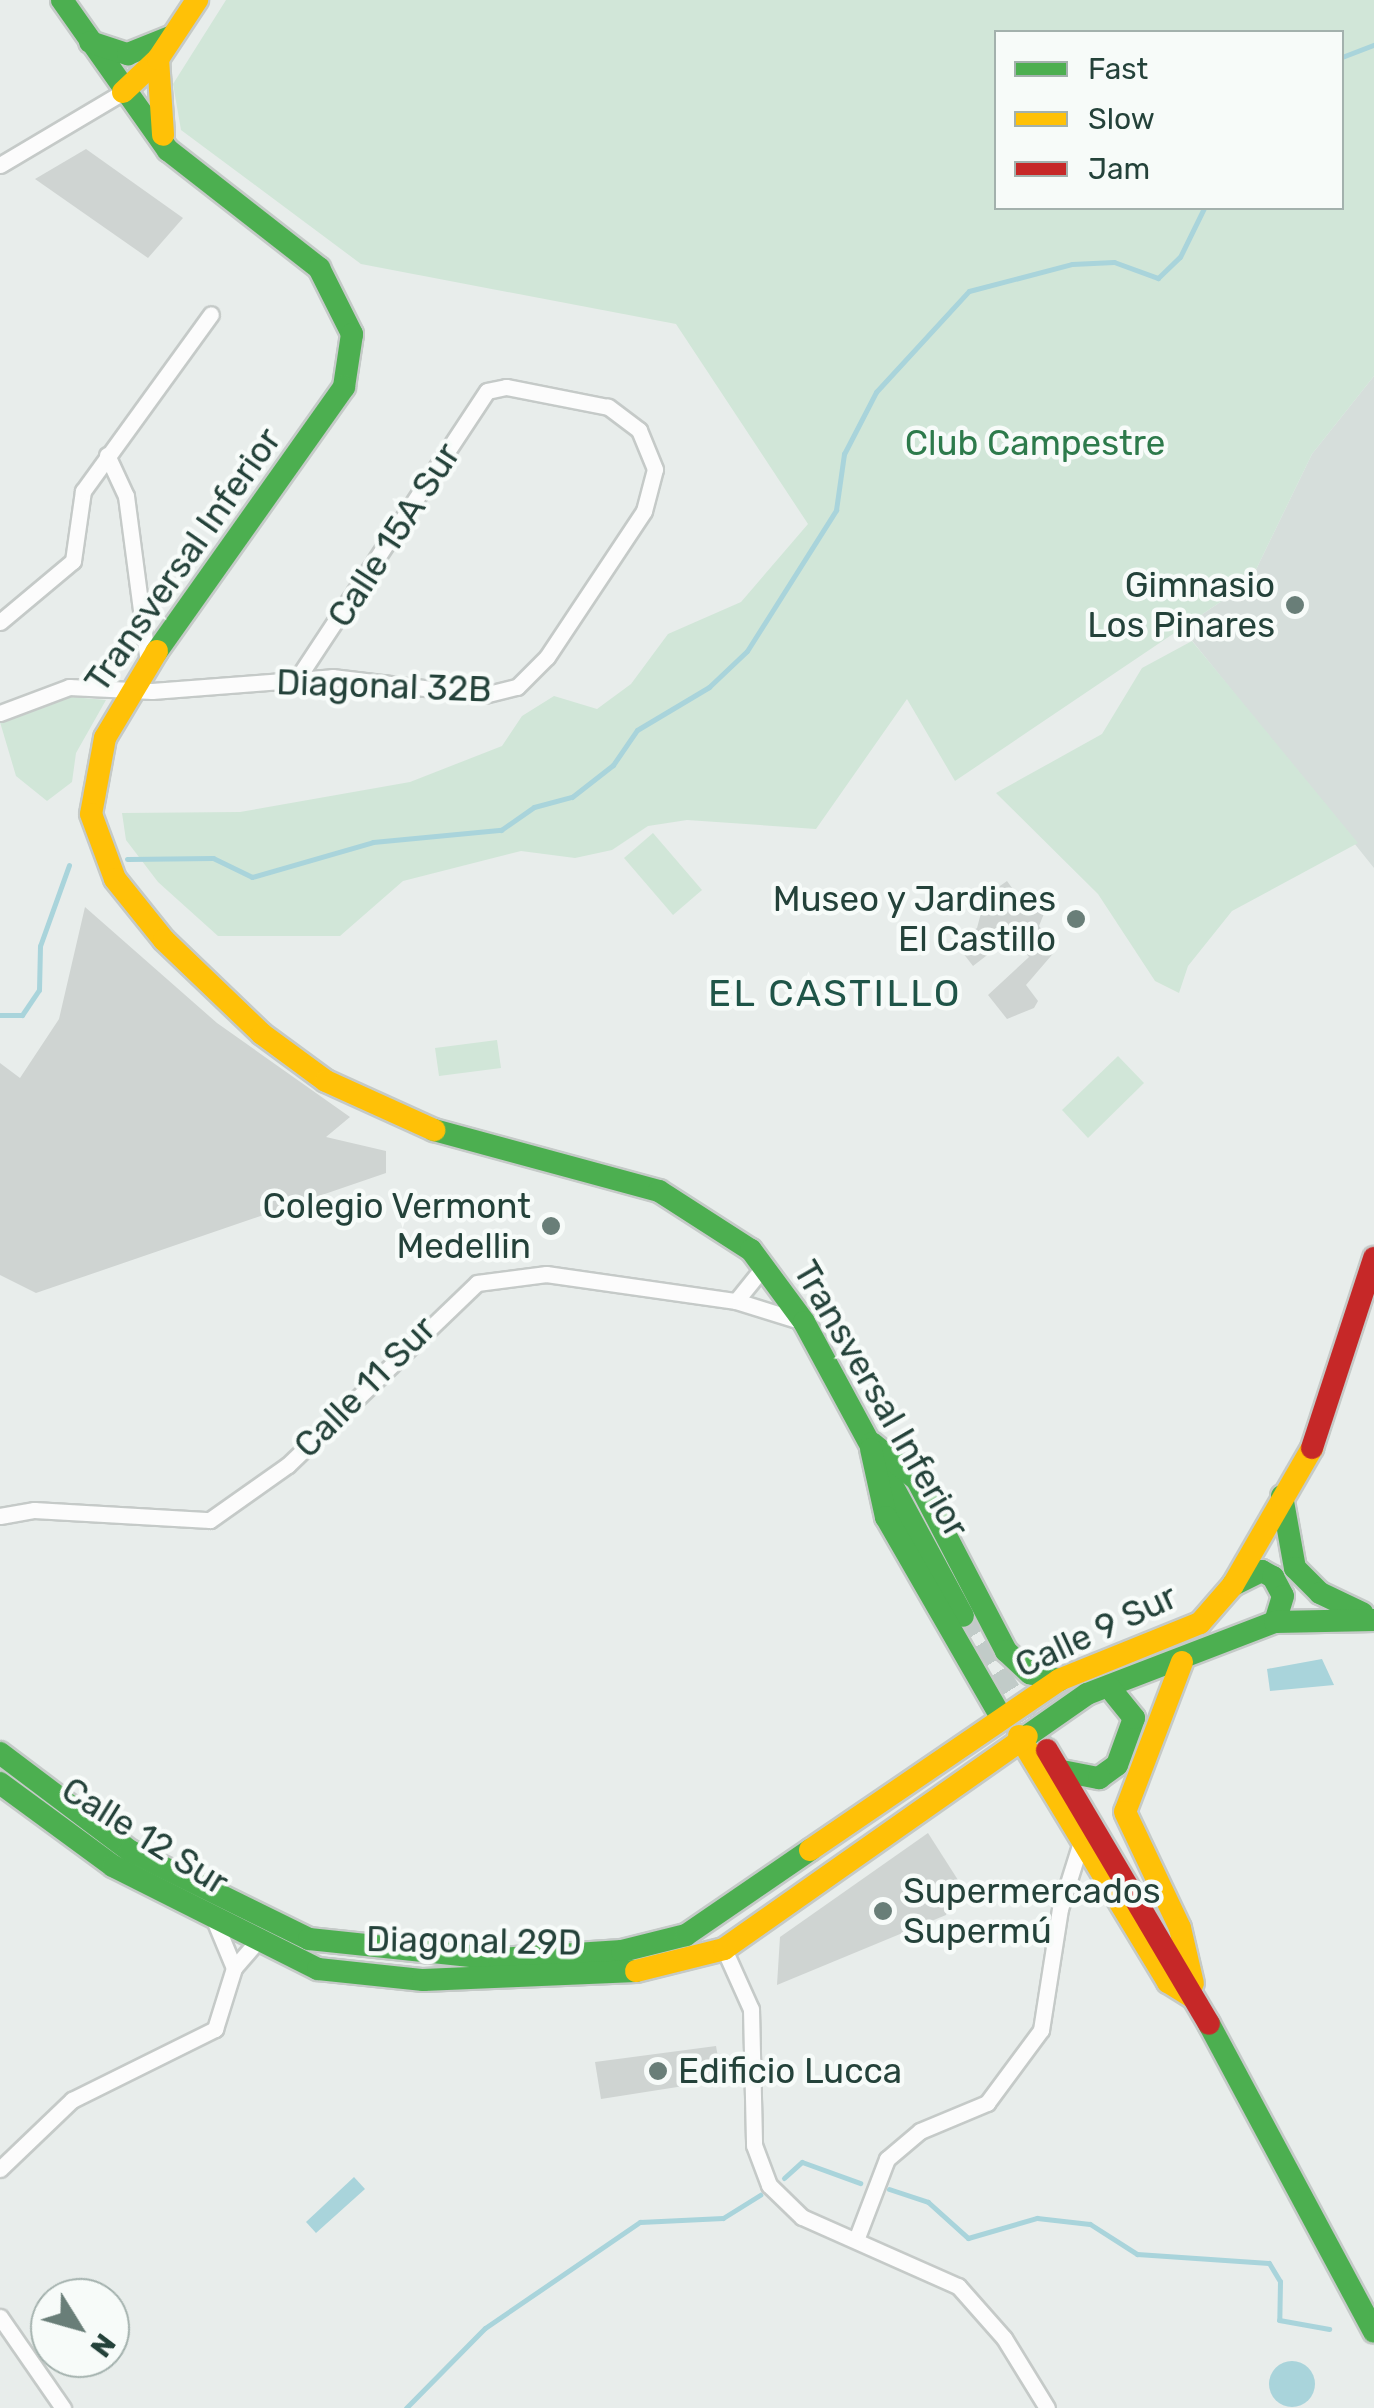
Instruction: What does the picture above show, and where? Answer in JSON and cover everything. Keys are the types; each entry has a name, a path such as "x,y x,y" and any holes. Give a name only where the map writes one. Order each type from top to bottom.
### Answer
{"main road":[{"name":"Transversal Inferior","path":"62,0 122,92 168,150 319,268 347,314 352,351 344,386 315,432 148,663 117,713 91,788 102,855 164,940 262,1034 326,1081 398,1118 458,1141 659,1191 722,1227 765,1265 804,1322 963,1616"},
{"path":"122,92 158,60 197,0"},
{"path":"90,42 128,54 177,32"},
{"path":"158,60 156,107 168,150"},
{"name":"Calle 9 Sur","path":"686,1935 737,1908 1059,1680 1182,1636 1233,1585 1322,1430 1374,1258"},
{"path":"1002,1717 886,1518 872,1478 872,1443 899,1458 916,1480 1006,1651 1030,1674 1059,1680"},
{"path":"1282,1496 1295,1568 1320,1594 1374,1618"},
{"path":"1233,1585 1262,1571 1273,1577 1282,1596 1276,1622"},
{"name":"Calle 9 Sur","path":"695,1959 724,1949 1019,1736 1108,1687 1182,1662 1276,1622 1374,1618"},
{"path":"1182,1662 1125,1812 1180,1928 1194,1969 1193,1997"},
{"path":"1062,1771 1099,1778 1117,1765 1134,1718 1108,1687"},
{"path":"1019,1736 1080,1845 1168,1982 1193,1997"},
{"path":"1048,1750 1193,1997 1374,2332"},
{"name":"Calle 12 Sur","path":"0,1753 106,1834 208,1892"},
{"name":"Calle 12 Sur","path":"0,1782 112,1866 256,1943"},
{"name":"Diagonal 29D","path":"208,1892 309,1939 385,1953 540,1958 686,1935"},
{"name":"Diagonal 29D","path":"256,1943 318,1969 423,1980 567,1980 695,1959"}],"street":[{"path":"0,165 122,92"},
{"path":"0,622 73,562 80,501 107,455 211,314"},
{"name":"Calle 15A Sur","path":"298,678 487,391 506,387 608,407 652,450 653,490 644,511 547,657 518,687"},
{"path":"107,455 126,496 148,663"},
{"path":"144,616 169,634"},
{"name":"Diagonal 32B","path":"0,713 50,690 130,690 298,678 484,696 518,687"},
{"path":"103,690 117,713"},
{"path":"736,1301 765,1265"},
{"name":"Calle 11 Sur","path":"0,1516 34,1510 210,1520 288,1465 478,1283 546,1274 736,1301 804,1322"},
{"path":"856,2240 887,2159 920,2131 987,2103 1041,2030 1060,1909 1080,1845"},
{"path":"216,1922 234,1968"},
{"path":"0,2169 72,2100 203,2040 224,2014 234,1968 256,1943"},
{"path":"724,1949 750,2009 760,2169 784,2206 958,2286 1004,2338 1047,2408"},
{"path":"0,2317 63,2408"}],"shaded area":[{"name":"Gimnasio Los Pinares","path":"1374,376 1374,868 1182,628 1250,582 1312,454"}],"green space":[{"name":"Club Campestre","path":"226,0 1374,0 1374,376 1312,454 1250,582 955,781 907,699 816,829 687,820 648,826 612,850 575,858 521,851 403,881 340,936 218,936 158,882 126,840 122,813 240,812 410,782 502,746 522,716 554,696 597,709 631,684 668,634 741,602 808,524 676,324 361,264 181,130 173,84"},
{"path":"1192,641 1358,843 1232,911 1188,966 1179,993 1155,981 1098,894 996,793 1102,734 1142,668"},
{"path":"73,697 106,700 76,753 72,782 47,801 16,776 0,722 28,703"},
{"path":"653,833 702,890 673,915 624,858"},
{"path":"497,1040 501,1068 439,1076 435,1048"},
{"path":"1118,1056 1144,1083 1088,1138 1062,1110"}],"water":[{"path":"1322,1659 1334,1685 1270,1691 1267,1669"},
{"path":"354,2177 365,2189 316,2233 306,2222"},
{"path":"1292,2361 1309,2367 1315,2384 1309,2401 1292,2407 1275,2401 1269,2384 1275,2367"}],"building":[{"path":"86,149 183,218 148,258 35,179"},
{"path":"1007,881 1023,903 1045,911 1039,926 1057,949 1026,985 1038,1001 1034,1008 1007,1019 988,995 1029,957 1012,936 973,966 956,944 977,928 981,913 1000,907 990,893"},
{"path":"85,907 217,1023 350,1117 326,1137 386,1151 386,1173 36,1293 0,1275 0,1063 20,1078 59,1019"},
{"name":"Supermercados Supermú","path":"928,1833 958,1880 946,1915 777,1985 780,1937"},
{"name":"Edificio Lucca","path":"716,2046 722,2080 601,2099 595,2062"}],"waterway":[{"path":"1344,56 1374,45"},
{"path":"127,859 213,858 252,877 373,842 501,830 534,807 572,797 613,765 637,730 709,687 747,651 836,510 844,454 876,392 969,291 1072,264 1114,262 1158,278 1180,257 1203,210"},
{"path":"0,1015 22,1015 39,990 40,946 69,865"},
{"path":"784,2178 802,2162 860,2183"},
{"path":"889,2189 928,2202 968,2238 1037,2218 1090,2224 1137,2254 1269,2263 1280,2281 1279,2320 1329,2329"},
{"path":"406,2408 485,2328 640,2222 723,2218 760,2195"}],"tunnel":[{"path":"963,1616 1045,1747"}],"traffic: fast":[{"path":"62,0 168,150 319,268 352,334 344,387 157,651"},
{"path":"90,42 128,54 170,37"},
{"path":"434,1130 659,1191 751,1250 804,1322 963,1616"},
{"path":"872,1443 917,1480 1006,1651 1030,1673 1059,1680"},
{"path":"871,1449 886,1517 1001,1717"},
{"path":"1282,1496 1295,1568 1320,1593 1362,1613"},
{"path":"1233,1585 1262,1571 1273,1577 1283,1596 1275,1622"},
{"path":"1027,1736 1087,1694 1275,1622 1374,1620"},
{"path":"1062,1771 1099,1778 1117,1765 1134,1718 1109,1687"},
{"path":"0,1753 130,1851 309,1939 499,1959 622,1951 686,1935 810,1850"},
{"path":"0,1783 113,1866 318,1969 423,1980 636,1971"},
{"path":"1209,2024 1374,2332"}],"traffic: slow":[{"path":"123,92 158,59 197,0"},
{"path":"158,59 163,135"},
{"path":"157,651 105,738 91,814 115,879 164,940 262,1034 326,1081 434,1130"},
{"path":"810,1850 1059,1680 1200,1623 1233,1585 1312,1448"},
{"path":"1182,1662 1125,1812 1180,1928 1193,1984"},
{"path":"1019,1736 1168,1982 1192,1997"},
{"path":"636,1971 724,1949 1027,1736"}],"traffic: jam":[{"path":"1312,1448 1374,1258"},
{"path":"1047,1750 1209,2024"}],"place":[{"name":"Gimnasio Los Pinares","path":"1295,605"},
{"name":"Museo y Jardines El Castillo","path":"1076,919"},
{"name":"Colegio Vermont Medellin","path":"551,1226"},
{"name":"Supermercados Supermú","path":"883,1911"},
{"name":"Edificio Lucca","path":"658,2071"}],"district":[{"name":"EL CASTILLO","path":"835,994"}]}
